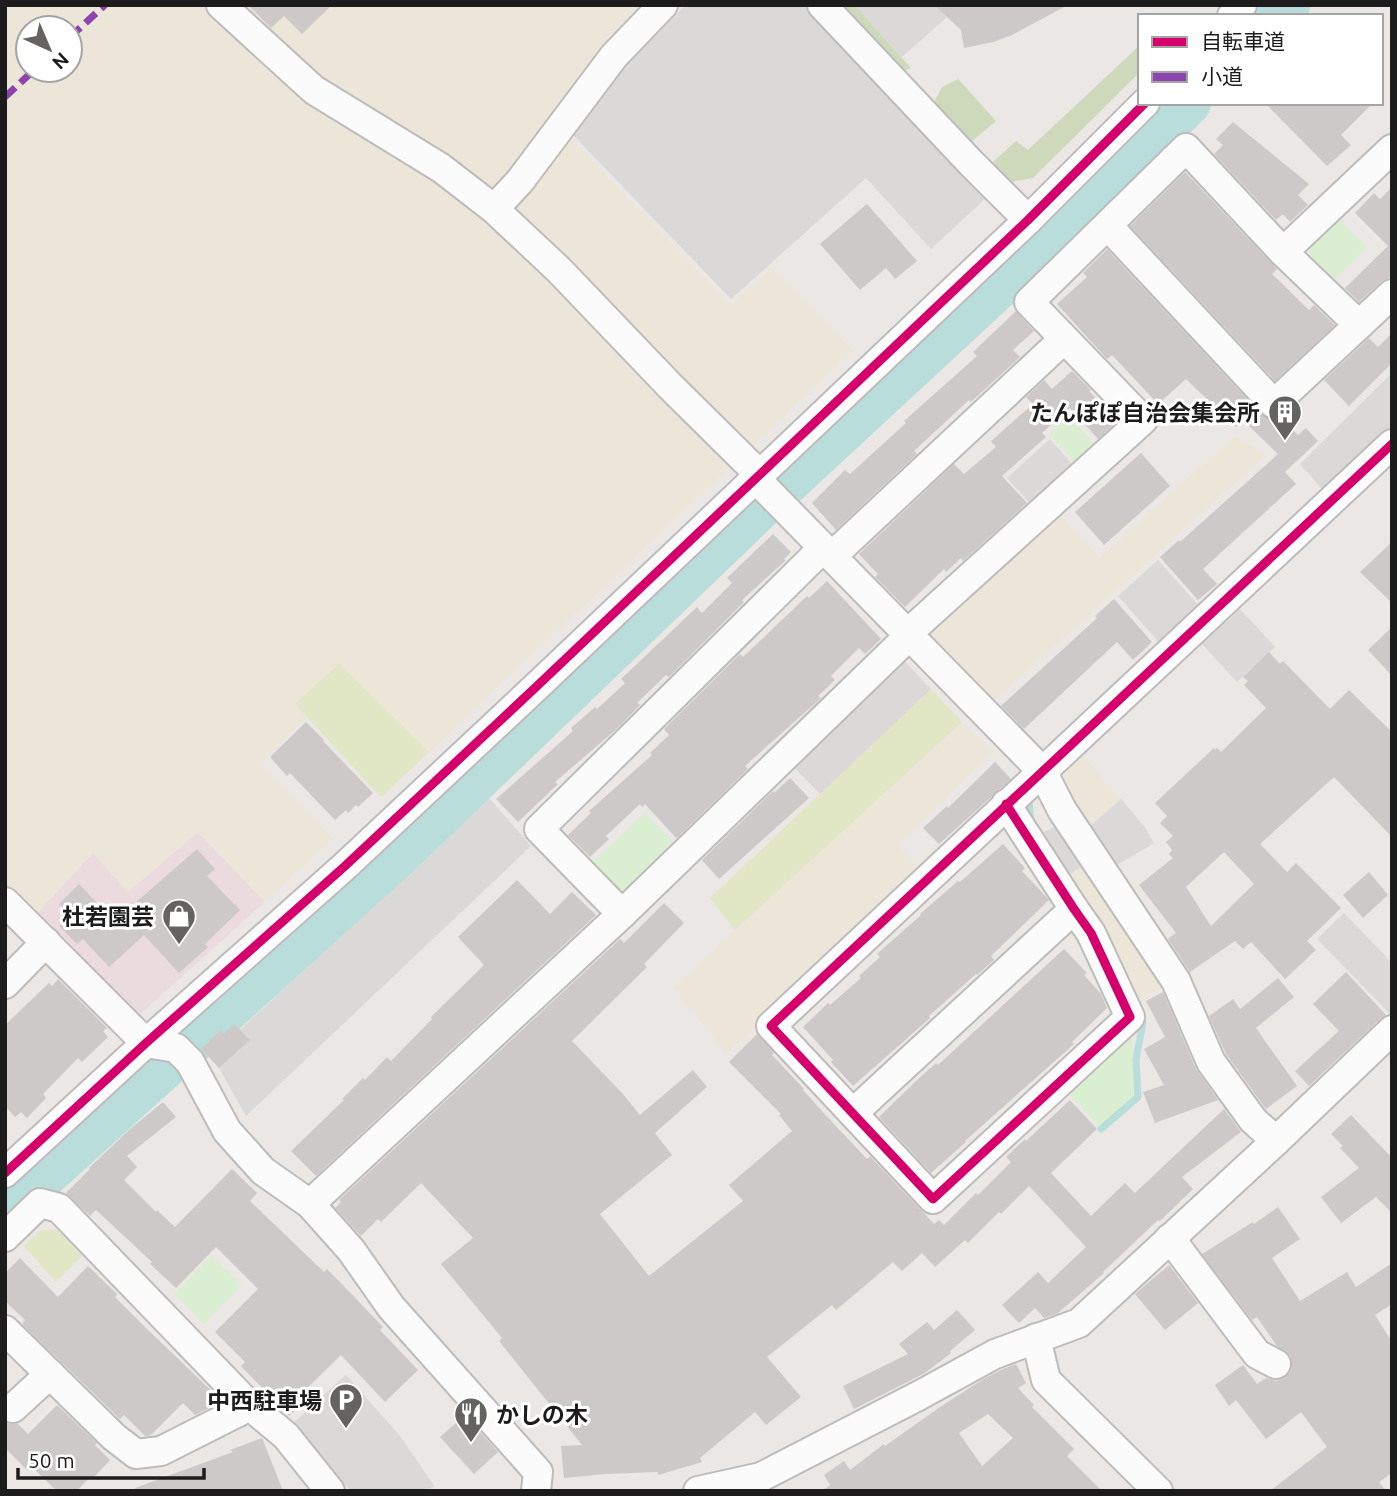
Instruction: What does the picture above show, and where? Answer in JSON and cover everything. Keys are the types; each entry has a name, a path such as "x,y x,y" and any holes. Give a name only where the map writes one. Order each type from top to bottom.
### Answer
{"street":[{"path":"220,5 314,90 440,168 494,209 559,270 788,512 1042,771 1062,810 1176,981 1212,1062 1254,1120 1276,1140"},
{"path":"494,209 520,181 614,57 663,5"},
{"path":"822,5 1028,220"},
{"path":"5,1174 146,1043 345,866 760,480 1143,105"},
{"path":"310,1204 622,914 908,635 1143,420 1029,302 1186,148 1283,252 1359,325"},
{"path":"1283,252 1392,149"},
{"path":"1108,226 1274,404 1392,295"},
{"path":"622,914 539,829 827,552 1064,339"},
{"path":"1006,804 1091,933 1130,1017 933,1199 771,1026 1006,804 1392,444"},
{"path":"5,902 146,1043 183,1055 227,1131 263,1171 310,1204 351,1250 391,1307 538,1472 536,1491"},
{"path":"853,1113 1074,909"},
{"path":"5,984 46,942"},
{"path":"698,1491 761,1477 995,1354 1079,1323 1392,1030"},
{"path":"5,1237 40,1203 59,1208 250,1406 286,1436 330,1491"},
{"path":"1170,1238 1257,1354 1276,1364"},
{"path":"5,1330 114,1437 136,1454 160,1451 250,1406"},
{"path":"1036,1338 1046,1380 1158,1491"},
{"path":"13,1408 50,1374"}],"shaded area":[{"path":"5,5 655,5 552,119 730,304 772,268 853,351 429,752 339,665 295,704 307,717 260,764 333,839 265,902 198,832 128,892 93,853 34,916 5,888"},
{"path":"686,5 804,5 924,126 987,197 931,249 866,178 731,299 570,132 636,55"},
{"path":"855,5 936,5 947,17 902,57"},
{"path":"1392,373 1392,430 1326,493 1300,464"},
{"path":"1235,436 1266,455 995,700 927,637 1061,516 1099,558"},
{"path":"1050,439 1076,469 1034,508 1007,478"},
{"path":"1158,560 1198,605 1158,641 1118,596"},
{"path":"1240,609 1275,647 1237,682 1202,644"},
{"path":"904,661 931,689 820,794 790,763"},
{"path":"962,722 994,752 898,844 922,872 726,1054 673,987"},
{"path":"1081,754 1121,799 1088,828 1063,785 1067,766"},
{"path":"489,798 531,846 246,1116 219,1068 249,1041 240,1030"},
{"path":"1121,799 1144,826 1154,843 1112,868 1088,828"},
{"path":"1064,822 1087,863 1068,875 1044,832"},
{"path":"198,832 265,902 136,1018 34,916 93,853 128,892"},
{"path":"1087,863 1166,986 1139,999 1106,933 1068,875"},
{"path":"1344,913 1392,963 1392,1016 1317,939"},
{"name":"中西駐車場","path":"346,1375 400,1436 435,1487 413,1491 351,1491 292,1424"}],"green space":[{"path":"840,5 855,5 911,68 903,71"},
{"path":"1138,47 1138,74 1033,178 1011,182 993,162 1016,141 1028,150"},
{"path":"958,79 996,121 972,141 965,138 934,102 942,87"},
{"path":"1337,217 1367,247 1331,282 1311,261 1310,244"},
{"path":"1069,416 1101,451 1081,469 1049,434"},
{"path":"339,664 429,752 381,797 295,704"},
{"path":"931,689 962,722 735,930 710,898"},
{"path":"645,813 677,846 631,888 615,890 590,864"},
{"path":"1130,1031 1138,1097 1101,1129 1065,1088"},
{"path":"41,1230 58,1230 82,1256 56,1282 24,1246"},
{"path":"211,1256 242,1285 204,1324 174,1294"}],"building":[{"path":"248,5 332,5 302,34 284,16 271,28"},
{"path":"934,5 1068,5 1012,35 964,48 961,30"},
{"path":"1267,105 1371,105 1341,135 1351,145 1327,166"},
{"path":"1233,122 1309,184 1298,195 1308,205 1290,222 1283,214 1276,220 1214,154 1223,145 1216,139"},
{"path":"1185,172 1277,269 1272,274 1309,310 1314,305 1335,325 1275,381 1130,226"},
{"path":"1392,187 1392,276 1359,302 1345,288 1388,246 1355,213 1374,193 1380,199"},
{"path":"867,204 917,261 895,279 886,268 860,290 820,244"},
{"path":"1107,249 1262,415 1270,420 1278,420 1285,428 1288,425 1298,435 1306,428 1318,441 1285,472 1296,484 1203,569 1217,584 1198,600 1160,557 1278,454 1243,420 1236,427 1186,379 1158,404 1112,355 1107,359 1057,304 1087,277 1083,273"},
{"path":"1016,311 1034,331 1013,350 1020,357 914,451 917,454 836,530 812,503 845,470 850,474 906,423 904,421 977,356 973,352"},
{"path":"1392,333 1392,363 1349,406 1324,380 1369,338 1378,347"},
{"path":"1072,371 1117,422 1098,439 1070,408 1042,433 1046,437 1002,476 1027,503 963,561 961,558 946,572 944,569 905,607 875,577 878,574 859,554 954,464 964,474 996,447 991,441 1033,404 1026,397 1044,380 1052,389"},
{"path":"1141,453 1170,486 1104,545 1075,512"},
{"path":"773,534 791,552 784,559 786,560 742,600 744,602 669,677 666,675 637,703 640,705 619,727 555,782 558,784 518,822 496,799 573,731 571,728 625,683 621,679 697,607 702,613 732,583 727,578"},
{"path":"1392,542 1392,603 1360,572"},
{"path":"827,581 881,639 865,654 859,648 831,676 835,680 818,696 821,698 745,766 748,769 679,836 676,838 645,804 642,807 640,804 606,836 609,839 590,857 568,835 591,813 589,811 652,755 650,753 669,735 664,729 740,654 743,657 807,596 809,598"},
{"path":"1114,599 1152,642 1133,660 1117,642 1024,729 1001,706 1097,618 1095,616"},
{"path":"1392,627 1392,676 1368,650"},
{"path":"1269,652 1280,664 1283,661 1330,709 1349,690 1392,732 1392,837 1334,777 1260,844 1287,872 1296,863 1341,908 1307,941 1316,950 1285,979 1251,942 1243,949 1235,941 1190,972 1168,939 1176,933 1139,885 1173,858 1169,854 1172,850 1166,842 1173,836 1160,823 1167,816 1155,803 1214,748 1221,752 1266,708 1244,685 1248,681 1243,677","holes":["1224,852 1254,884 1211,926 1186,887"]},
{"path":"306,722 373,793 358,807 356,805 348,813 346,810 335,820 290,773 287,776 270,757"},
{"path":"995,762 1011,779 939,844 923,828 947,806 948,808"},
{"path":"790,778 809,798 719,879 702,860"},
{"path":"1003,844 1025,868 1022,871 1049,900 991,956 994,960 853,1086 803,1027 828,1003 830,1005 861,978 859,976 880,957 877,954 920,914"},
{"path":"197,849 215,869 207,876 240,910 205,944 208,947 179,973 144,935 109,967 83,939 77,944 59,926 70,915 59,904 79,884 113,920"},
{"path":"1369,872 1388,895 1363,918 1343,895"},
{"path":"517,880 550,914 572,892 596,915 316,1176 291,1151 363,1078 365,1080 387,1057 391,1061 484,965 458,937"},
{"path":"664,903 684,923 644,964 647,967 572,1041 640,1115 693,1070 707,1087 655,1133 672,1155 600,1214 649,1276 743,1201 729,1185 792,1131 779,1115 781,1114 729,1062 757,1034 774,1053 772,1055 832,1122 867,1159 870,1156 934,1224 939,1220 944,1225 976,1193 978,1195 1011,1162 1006,1157 1070,1100 1097,1129 1051,1173 1091,1216 1125,1183 1135,1193 1224,1109 1241,1132 1182,1177 1193,1189 1057,1314 1044,1318 1035,1308 1019,1323 1002,1305 1038,1272 1048,1283 1086,1247 1029,1186 968,1243 965,1240 935,1267 922,1253 902,1271 893,1262 836,1310 832,1305 767,1357 801,1397 766,1425 755,1412 700,1458 702,1462 658,1475 658,1472 564,1478 561,1446 582,1445 499,1341 502,1338 441,1264 473,1238 421,1183 381,1222 378,1219 361,1236 335,1208 341,1202 339,1200 620,939 624,943"},
{"path":"1064,949 1087,973 1084,975 1101,994 1107,1008 1072,1042 1074,1044 931,1173 879,1117"},
{"path":"1346,972 1386,1015 1309,1086 1295,1071 1339,1031 1313,1004"},
{"path":"1278,978 1294,997 1256,1028 1297,1086 1266,1109 1226,1054 1209,1016 1233,999 1240,1009"},
{"path":"58,979 107,1028 103,1031 108,1037 82,1062 78,1058 43,1094 46,1098 27,1118 21,1112 15,1117 5,1106 5,1025 49,983 52,986"},
{"path":"1163,992 1196,1069 1218,1100 1155,1123 1143,1092 1164,1085 1144,1049 1165,1037 1146,1001"},
{"path":"234,1024 250,1040 219,1068 201,1049 221,1030 224,1034"},
{"path":"163,1102 176,1117 127,1156 137,1167 124,1180 175,1227 232,1169 257,1193 250,1201 324,1272 327,1269 342,1284 383,1327 380,1330 418,1370 385,1402 341,1355 301,1394 307,1399 289,1416 241,1366 245,1362 215,1332 258,1289 216,1247 176,1288 96,1210 90,1216 66,1193 129,1130"},
{"path":"1351,1115 1392,1158 1392,1213 1376,1197 1341,1223 1321,1197 1359,1168 1331,1134"},
{"path":"1278,1207 1300,1239 1272,1258 1300,1301 1347,1272 1356,1287 1392,1263 1392,1304 1375,1315 1392,1342 1392,1473 1379,1482 1386,1491 1270,1491 1327,1447 1301,1412 1266,1439 1236,1400 1229,1406 1215,1385 1243,1365 1257,1384 1266,1378 1276,1381 1284,1378 1291,1371 1290,1355 1277,1346 1257,1317 1252,1320 1202,1254"},
{"path":"20,1258 58,1297 88,1266 117,1294 115,1297 221,1400 195,1415 183,1403 151,1435 145,1436 124,1415 120,1419 22,1324 25,1320 5,1301 5,1273"},
{"path":"1169,1265 1198,1303 1165,1330 1135,1294"},
{"path":"957,1310 975,1330 925,1373 854,1409 843,1386 908,1354 899,1344 927,1322 934,1330"},
{"path":"1016,1364 1026,1383 1018,1388 1034,1405 1032,1407 1074,1449 1067,1456 1102,1491 823,1491 830,1485 824,1475 844,1461 850,1470 940,1407","holes":["988,1414 1013,1438 982,1466 959,1433"]},
{"path":"57,1405 97,1443 95,1445 110,1460 77,1491 57,1491 32,1467 28,1471 5,1448 5,1422 18,1424 28,1434"},
{"path":"465,1415 498,1452 474,1474 440,1437"},
{"path":"262,1438 283,1491 135,1491 135,1488 233,1452 230,1450"}],"waterway":[{"path":"1280,14 1288,5"},
{"path":"5,1212 407,847 762,506 1045,244 1187,105"},
{"path":"1029,801 1031,823"},
{"path":"1101,1129 1138,1097 1136,1059 1143,1023 1140,1015"}],"marked path":[{"path":"84,24 105,5"},
{"path":"5,97 19,84"}],"cycle path":[{"path":"5,1173 345,866 536,687 1028,220 1143,105"},
{"path":"1006,804 1074,909 1091,933 1130,1017 933,1199 771,1026 1392,444"}],"place":[{"name":"たんぽぽ自治会集会所","path":"1285,442"},
{"name":"杜若園芸","path":"179,946"},
{"name":"中西駐車場","path":"346,1430"},
{"name":"かしの木","path":"471,1444"}]}
